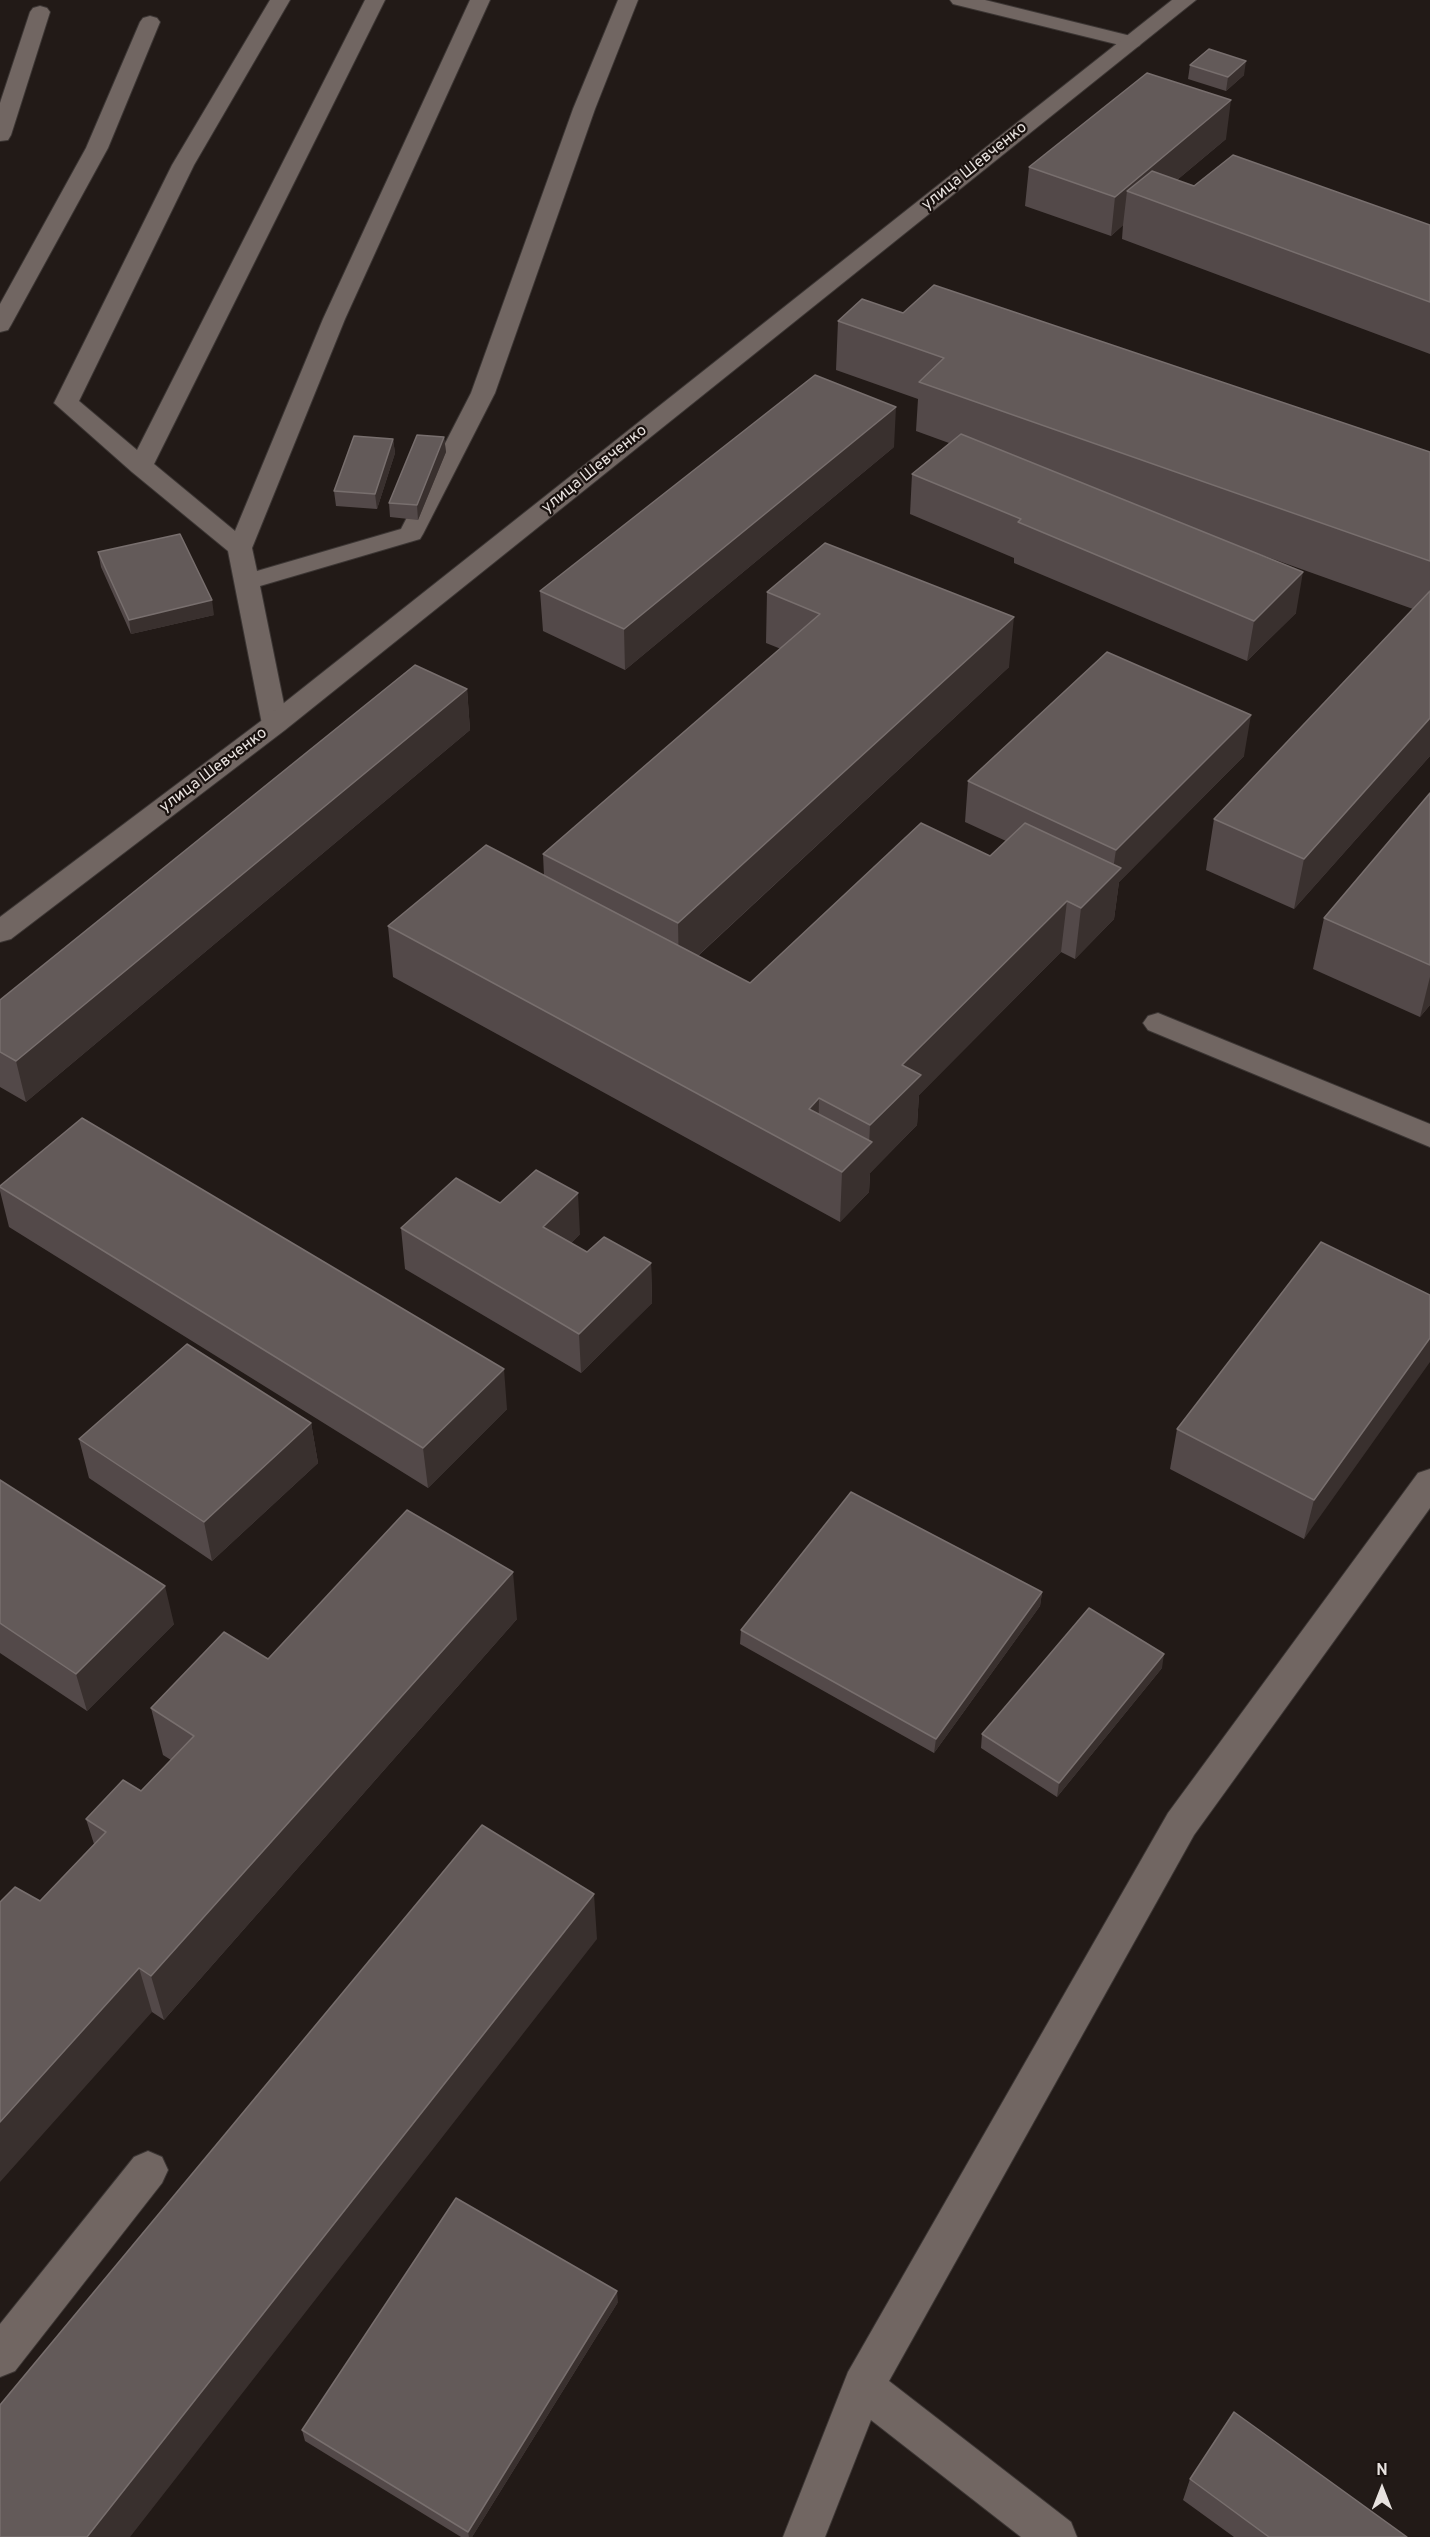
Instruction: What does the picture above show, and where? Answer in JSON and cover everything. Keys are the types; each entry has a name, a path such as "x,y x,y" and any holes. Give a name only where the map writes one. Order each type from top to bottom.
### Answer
{"street":[{"name":"улица Шевченко","path":"0,932 275,724 1185,0"}],"lane":[{"path":"240,548 66,404 183,165 280,0"},
{"path":"141,467 375,0"},
{"path":"275,724 240,548 334,319 480,0"},
{"path":"247,582 411,534 483,393 584,109 628,0"},
{"path":"960,0 1132,42"},
{"path":"0,135 40,12"},
{"path":"0,325 97,148 150,22"},
{"path":"1158,1023 1430,1136"},
{"path":"804,2537 863,2387 1181,1824 1430,1482"},
{"path":"0,2357 148,2170"},
{"path":"863,2387 1056,2537"}],"building":[{"path":"1209,49 1246,61 1228,77 1190,65"},
{"path":"1147,73 1231,100 1115,197 1029,167"},
{"path":"1233,155 1430,225 1430,302 1127,191 1152,171 1194,186"},
{"path":"934,285 1430,452 1430,561 919,382 944,358 838,321 862,299 903,313"},
{"path":"815,375 896,407 624,629 540,591"},
{"path":"961,434 1303,572 1254,621 1018,522 1021,519 912,474"},
{"path":"417,435 444,437 417,505 389,503"},
{"path":"354,436 393,439 375,494 334,491"},
{"path":"180,534 212,600 129,620 98,552"},
{"path":"825,543 1014,617 678,923 543,854 820,614 767,592"},
{"path":"1430,591 1430,718 1304,859 1214,819"},
{"path":"1107,652 1251,715 1116,850 968,781"},
{"path":"415,665 467,689 16,1061 0,1052 0,1000"},
{"path":"1430,793 1430,965 1324,918"},
{"path":"921,823 990,856 1025,823 1121,868 1081,908 1067,901 902,1065 921,1075 870,1125 819,1098 809,1109 872,1142 842,1172 388,926 486,845 750,983"},
{"path":"82,1118 504,1369 423,1448 0,1187"},
{"path":"536,1170 578,1193 543,1227 587,1252 604,1237 651,1263 579,1334 401,1228 456,1178 500,1203"},
{"path":"1321,1242 1430,1295 1430,1338 1314,1500 1177,1429"},
{"path":"187,1344 311,1423 204,1522 79,1439"},
{"path":"0,1480 165,1586 76,1674 0,1623"},
{"path":"851,1492 1042,1592 936,1739 741,1630"},
{"path":"407,1510 513,1572 151,1976 139,1968 0,2122 0,1902 15,1887 40,1901 106,1832 86,1819 123,1780 141,1791 194,1736 151,1708 224,1632 268,1659"},
{"path":"1089,1608 1164,1654 1059,1783 982,1734"},
{"path":"482,1825 594,1894 87,2537 0,2537 0,2405"},
{"path":"456,2198 617,2291 468,2532 302,2430"},
{"path":"1234,2412 1407,2537 1269,2537 1190,2479"}]}
